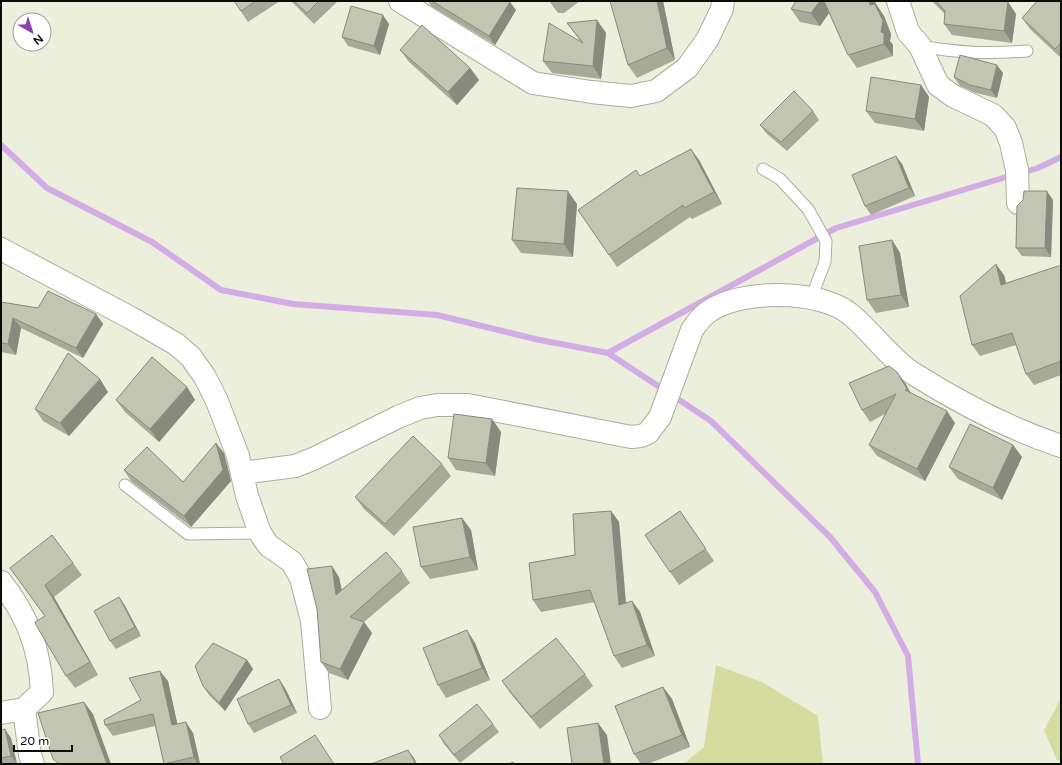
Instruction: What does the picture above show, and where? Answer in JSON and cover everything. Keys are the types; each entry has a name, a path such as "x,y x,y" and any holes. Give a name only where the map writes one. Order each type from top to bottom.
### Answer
{"street":[{"path":"400,1 533,83 591,92 631,96 656,91 687,68 707,40 722,9 723,1"},
{"path":"898,1 908,32 920,46 938,85 944,91 993,115 1005,128 1011,143 1017,170 1018,203"},
{"path":"1,249 131,318 176,344 191,357 206,377 238,456 247,496 260,533 268,545 292,562 301,578 312,621 320,708"},
{"path":"242,472 295,466 313,459 398,417 420,408 449,404 468,404 631,437 641,436 648,433 660,417 692,330 699,321 707,313 733,302 754,297 780,296 811,298 836,305 849,314 912,374 989,416 1031,436 1061,446"},
{"path":"1,582 11,595 33,637 41,666 42,692 24,708 1,713"},
{"path":"24,708 30,755 34,764"}],"lane":[{"path":"920,46 956,52 988,54 1027,51"},
{"path":"763,169 780,179 808,209 826,241 825,262 815,288"},
{"path":"125,485 188,534 260,533"}],"green space":[{"path":"716,665 762,682 818,716 823,764 683,764 704,747"},
{"path":"1061,698 1061,761 1057,760 1044,730"}],"building":[{"path":"234,1 256,1 241,11"},
{"path":"294,1 319,1 307,13"},
{"path":"432,1 509,1 510,2 489,36"},
{"path":"610,1 657,1 667,48 628,65"},
{"path":"796,1 820,1 811,13 791,9"},
{"path":"824,1 869,1 870,5 875,4 883,21 881,32 884,33 884,44 848,55"},
{"path":"936,1 1008,2 1004,31 944,24 945,11"},
{"path":"1037,1 1061,1 1061,43 1055,49 1022,18"},
{"path":"351,6 383,15 374,46 342,37"},
{"path":"597,20 593,66 543,61 549,23 583,43 567,23"},
{"path":"422,25 470,68 448,92 400,50"},
{"path":"960,55 997,65 991,90 970,85 954,77"},
{"path":"871,77 921,85 915,119 866,111"},
{"path":"794,91 813,111 781,142 760,125"},
{"path":"691,149 714,192 684,208 683,205 609,255 578,210 636,170 640,176"},
{"path":"896,156 909,188 865,206 852,175"},
{"path":"517,188 568,191 564,244 512,240"},
{"path":"1024,191 1047,191 1045,248 1016,248 1017,206 1023,200"},
{"path":"892,240 901,295 867,300 859,246"},
{"path":"996,264 1001,285 1061,266 1061,361 1026,374 1012,333 972,345 960,296"},
{"path":"48,291 96,314 76,348 13,318 8,344 1,343 1,302 38,308"},
{"path":"68,353 100,379 60,423 35,409"},
{"path":"152,357 187,387 150,429 116,400"},
{"path":"889,366 897,372 907,389 905,390 947,411 917,469 869,445 896,394 862,410 849,383"},
{"path":"454,414 492,419 486,463 448,458"},
{"path":"970,424 1013,445 993,488 949,467"},
{"path":"413,436 442,464 385,524 355,497"},
{"path":"216,443 223,470 184,516 124,470 147,447 183,482"},
{"path":"611,511 619,605 632,601 647,645 614,656 590,590 533,600 529,563 575,555 573,514"},
{"path":"680,511 706,549 670,572 645,535"},
{"path":"462,518 470,557 421,567 413,527"},
{"path":"52,535 73,563 45,585 90,662 66,676 36,625 35,622 45,616 10,568"},
{"path":"386,552 402,571 350,617 364,622 340,669 321,662 317,609 307,569 332,566 336,595"},
{"path":"119,597 135,627 110,641 94,611"},
{"path":"467,630 482,668 438,685 423,648"},
{"path":"556,638 585,674 531,717 502,681"},
{"path":"213,643 247,660 219,703 203,686 195,666"},
{"path":"160,671 172,725 186,722 194,757 164,764 153,714 105,725 104,720 141,700 129,678"},
{"path":"279,679 291,705 248,724 237,699"},
{"path":"663,687 682,735 634,754 615,706"},
{"path":"84,702 107,764 59,764 53,759 38,713"},
{"path":"477,704 493,724 454,755 439,735"},
{"path":"598,723 604,764 572,764 567,728"},
{"path":"5,729 11,756 1,758 1,730"},
{"path":"315,735 334,764 284,764 280,757"},
{"path":"408,750 416,764 371,764"}],"waterway":[{"path":"1,145 47,188 152,242 221,290 293,304 437,315 535,339 608,353 711,421 830,537 875,592 908,656 918,764"},
{"path":"1022,173 1038,168 1061,157"},
{"path":"608,353 836,228 1013,175"}]}
